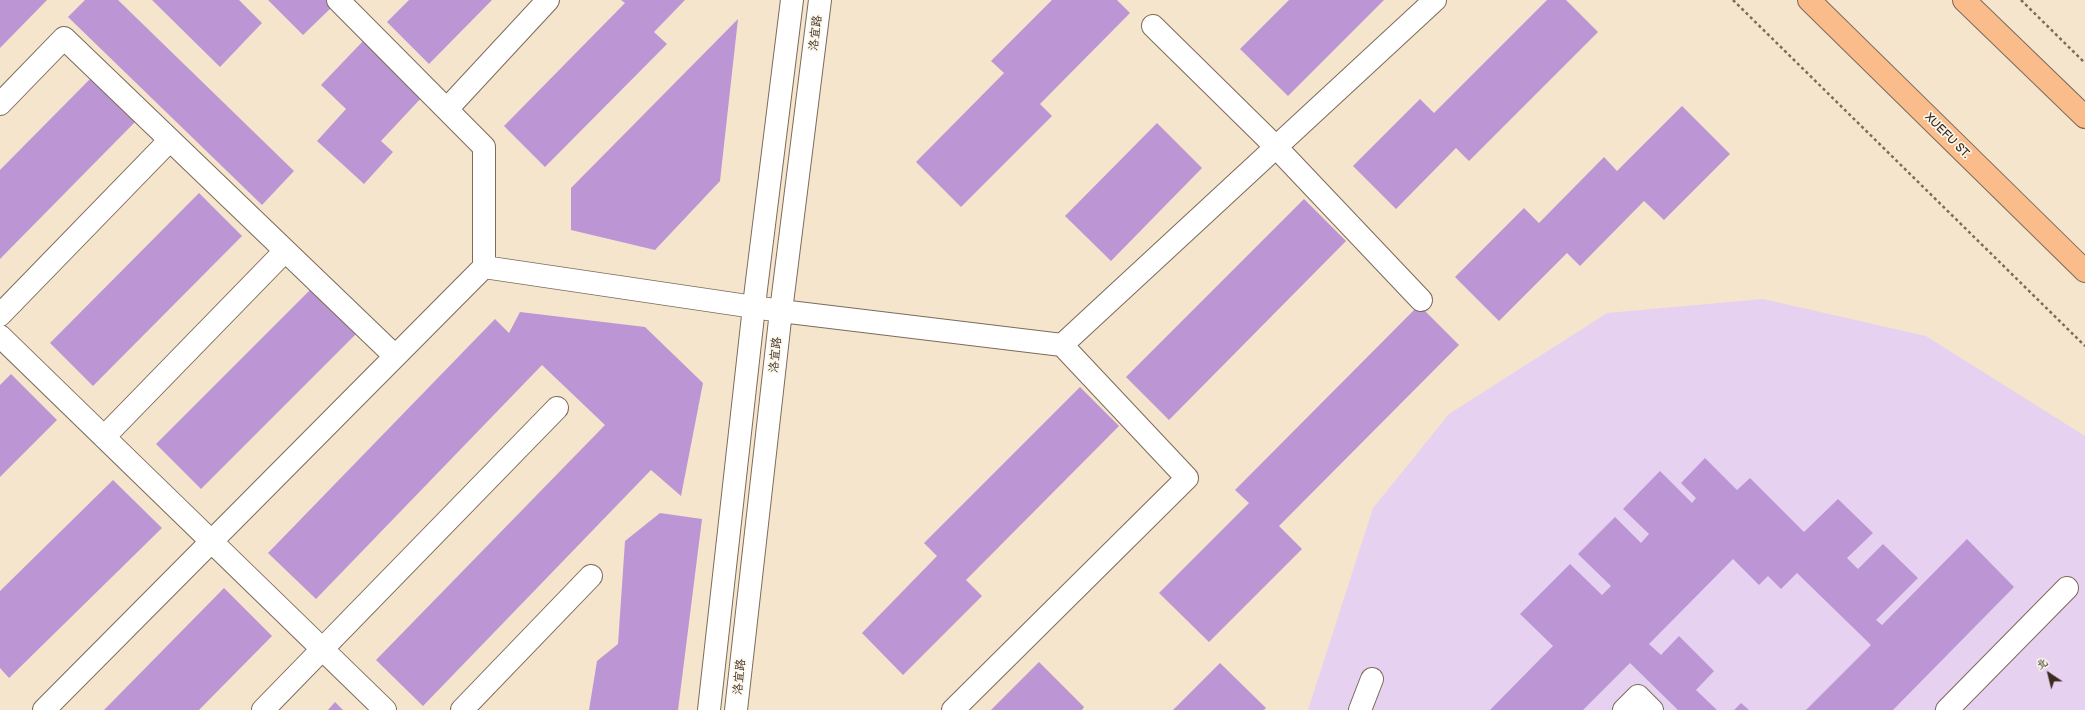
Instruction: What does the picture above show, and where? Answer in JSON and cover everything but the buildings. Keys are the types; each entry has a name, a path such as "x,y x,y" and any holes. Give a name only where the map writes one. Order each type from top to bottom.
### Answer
{"main road":[{"name":"XUEFU ST.","path":"1809,0 2085,271"},
{"path":"1964,0 2085,117"}],"street":[{"path":"446,109 548,0"},
{"path":"709,710 792,0"},
{"name":"洛宜路","path":"736,710 781,311 820,0"},
{"path":"1062,345 1435,0"},
{"path":"44,710 484,267 484,147 345,2"},
{"path":"1153,26 1276,147 1421,300"},
{"path":"0,104 64,38 395,356"},
{"path":"0,316 170,140"},
{"path":"104,437 285,251"},
{"path":"484,267 781,311 1062,345 1187,478 954,710"},
{"path":"0,336 385,710"},
{"path":"263,710 557,408"},
{"path":"462,710 591,576"},
{"path":"1947,710 2067,588"},
{"path":"1360,710 1372,679"},
{"path":"1624,710 1638,696 1652,710"}],"path":[{"path":"1733,0 2085,346"},
{"path":"2020,0 2085,64"}],"shaded area":[{"path":"1763,299 1926,336 2085,436 2085,710 1308,710 1373,508 1449,414 1607,313"}]}
